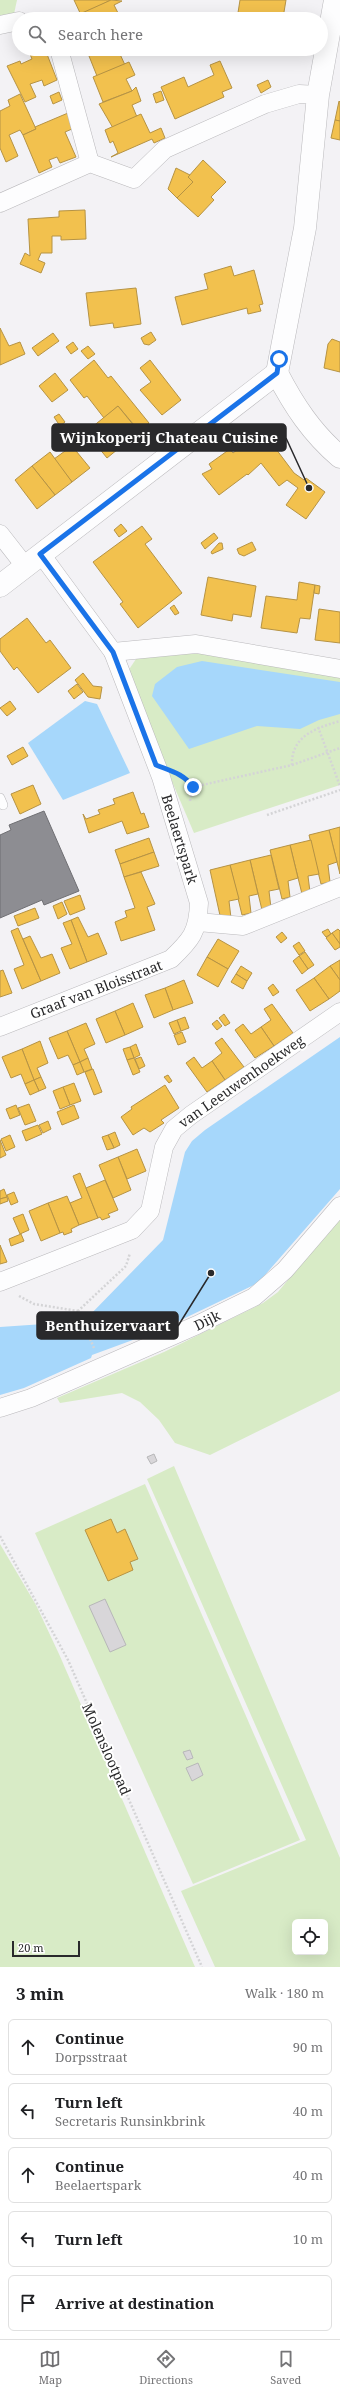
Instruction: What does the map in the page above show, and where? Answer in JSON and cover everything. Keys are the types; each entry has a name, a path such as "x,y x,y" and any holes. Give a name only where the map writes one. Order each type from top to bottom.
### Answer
{"street":[{"path":"328,39 335,0"},
{"path":"0,25 12,22"},
{"path":"61,56 90,163"},
{"path":"325,56 318,95 305,228 277,373 296,410 310,428 340,457"},
{"path":"0,202 90,163 134,179 165,149 265,104 298,94 318,95"},
{"path":"0,586 277,373"},
{"name":"Beelaertspark","path":"0,534 33,560 113,652 156,765 199,903 198,922"},
{"path":"113,652 196,644 340,669"},
{"path":"198,922 243,926 340,887"},
{"name":"Graaf van Bloisstraat","path":"0,1027 171,959 191,940 198,922"},
{"name":"van Leeuwenhoekweg","path":"3,1281 132,1230 150,1211 164,1147 174,1129 191,1114 340,1012"},
{"name":"Dijk","path":"0,1408 31,1398 189,1329 254,1297 285,1270 340,1206"}],"path":[{"path":"292,765 294,747 305,735 318,727 340,721"},
{"path":"318,727 340,786"},
{"path":"156,765 187,778 193,787 292,765 340,748"},
{"path":"268,815 340,790"},
{"path":"78,1311 126,1266 130,1254 127,1233"},
{"path":"3,1281 10,1291 34,1304 65,1307 78,1311"},
{"path":"78,1311 98,1355"},
{"name":"Molenslootpad","path":"0,1536 68,1660 202,1967"}],"green space":[{"path":"0,0 17,0 14,12 12,12 12,15 0,20"},
{"path":"203,653 340,676 340,785 194,833 126,674 138,656"},
{"path":"340,1217 340,1391 210,1455 175,1443 159,1420 140,1402 122,1393 60,1403 57,1398 164,1352 263,1303 278,1292"},
{"path":"174,1466 340,1858 340,1967 215,1967 181,1891 306,1840 147,1479"},
{"path":"145,1484 300,1840 193,1884 35,1533"},
{"path":"0,1544 36,1605 59,1654 195,1967 0,1967"}],"water":[{"path":"202,661 340,682 340,714 319,720 300,729 257,726 189,749 152,696 155,684 177,667"},
{"path":"85,701 97,704 130,773 63,800 28,743"},
{"path":"340,1037 340,1189 258,1283 160,1330 92,1355 91,1358 24,1388 0,1395 0,1327 73,1322 78,1325 88,1321 87,1318 163,1240 185,1152 192,1141 205,1130"}],"building: Homes":[{"path":"74,0 111,0 87,12 80,12"},
{"path":"111,0 122,1 114,5 118,12 84,12"},
{"path":"240,0 286,0 284,12 238,12"},
{"path":"31,56 48,56 57,80 44,86 42,80 30,84 36,97 25,102 7,66 20,61 21,64 32,59"},
{"path":"89,56 121,56 125,65 97,76"},
{"path":"220,61 232,88 222,92 224,97 175,119 161,87 184,77 188,87 214,75 210,65"},
{"path":"129,62 135,75 126,79 132,91 103,102 93,77"},
{"path":"268,80 271,87 261,93 257,85"},
{"path":"136,87 141,101 132,105 137,117 113,128 99,104 132,91"},
{"path":"161,91 164,100 156,103 153,94"},
{"path":"59,92 62,100 53,104 50,96"},
{"path":"20,94 36,129 23,135 20,130 9,135 18,156 6,162 0,148 0,111 10,106 8,100"},
{"path":"339,101 340,102 340,121 335,120"},
{"path":"68,113 72,129 65,132 76,157 60,163 57,157 49,160 52,167 39,173 23,135 36,129 35,127"},
{"path":"141,114 150,133 161,128 165,138 154,143 152,139 111,157 118,153 113,141 110,143 105,130"},
{"path":"335,120 340,121 340,140 331,138"},
{"path":"203,160 226,182 211,197 214,200 198,217 177,198 193,182 188,177"},
{"path":"176,168 190,175 188,177 193,182 177,198 168,189"},
{"path":"85,210 86,239 61,240 61,236 52,236 52,253 41,253 38,260 45,263 41,273 20,264 25,253 30,256 28,219 59,217 59,211"},
{"path":"231,266 234,276 254,270 263,304 259,305 261,311 248,314 247,308 182,325 175,297 208,289 204,274"},
{"path":"136,288 141,324 114,328 113,323 90,326 86,293"},
{"path":"0,328 9,346 20,342 25,354 0,365"},
{"path":"151,332 156,340 149,345 144,344 141,338"},
{"path":"53,333 59,341 38,356 32,348"},
{"path":"332,339 340,342 340,372 324,368 328,344"},
{"path":"73,342 78,349 71,354 66,347"},
{"path":"88,346 95,354 88,359 81,351"},
{"path":"94,360 108,378 111,376 149,423 139,431 118,406 104,418 87,396 84,398 70,380"},
{"path":"150,360 181,400 162,415 140,390 151,382 140,368"},
{"path":"55,373 68,390 52,402 39,386"},
{"path":"118,406 139,432 107,458 86,432"},
{"path":"59,414 65,422 60,426 54,417"},
{"path":"264,427 279,446 276,449 294,473 304,480 306,478 325,492 306,519 286,505 298,488 287,480 279,486 261,463 248,475 247,474 219,495 202,474 212,469 209,464 230,449 233,453 262,431 260,429"},
{"path":"72,446 90,468 72,482 54,459"},
{"path":"50,452 72,482 55,495 32,466"},
{"path":"32,466 55,495 37,509 15,480"},
{"path":"121,524 127,531 119,537 114,530"},
{"path":"142,526 152,539 145,544 182,593 138,628 120,604 123,602 93,562"},
{"path":"214,533 218,538 205,549 201,543"},
{"path":"252,542 256,550 244,556 239,554 237,549"},
{"path":"219,543 222,543 223,549 212,554 211,552"},
{"path":"208,577 256,586 251,617 233,614 232,621 201,615"},
{"path":"299,582 315,585 310,619 300,618 297,633 261,628 266,596 297,600"},
{"path":"315,585 320,586 319,594 314,593"},
{"path":"174,605 179,613 175,615 170,608"},
{"path":"319,609 340,612 340,643 315,640"},
{"path":"27,618 46,643 50,640 71,668 38,693 17,667 14,670 0,651 0,639"},
{"path":"83,673 93,686 102,687 100,699 88,697 75,680"},
{"path":"77,684 83,692 74,699 68,691"},
{"path":"10,701 16,709 7,716 0,708"},
{"path":"23,747 28,756 12,765 7,756"},
{"path":"33,785 41,804 20,814 11,794"},
{"path":"133,792 141,814 144,813 149,827 127,834 122,821 89,833 83,814 86,819 100,814 98,810 115,804 113,799"},
{"path":"340,827 340,874 329,830"},
{"path":"329,830 337,862 328,865 330,882 321,884 309,835"},
{"path":"149,838 154,852 120,864 115,850"},
{"path":"311,840 319,874 308,876 310,892 302,894 290,845"},
{"path":"290,845 298,878 288,881 290,897 282,899 270,850"},
{"path":"154,852 159,866 124,877 120,864"},
{"path":"271,855 279,889 269,891 271,908 262,910 250,860"},
{"path":"250,860 258,894 249,896 251,913 242,915 230,865"},
{"path":"230,865 239,899 229,901 231,918 221,920 210,870"},
{"path":"141,872 155,904 147,907 155,930 121,941 115,922 127,917 125,911 135,908 124,877"},
{"path":"80,895 85,909 70,915 64,901"},
{"path":"62,902 67,914 58,919 53,906"},
{"path":"35,908 39,918 18,926 14,916"},
{"path":"78,917 88,937 98,933 107,954 87,962 71,920"},
{"path":"71,920 87,962 70,969 61,948 72,944 63,923"},
{"path":"18,928 41,981 22,989 14,969 24,965 11,931"},
{"path":"328,929 331,934 326,937 322,932"},
{"path":"338,929 340,931 340,944 332,933"},
{"path":"282,932 287,938 281,943 276,937"},
{"path":"332,933 340,944 340,947 335,950 326,938"},
{"path":"30,936 41,958 52,954 60,973 41,981 23,939"},
{"path":"218,939 239,951 228,969 207,957"},
{"path":"299,942 305,951 299,955 293,946"},
{"path":"305,952 314,965 308,969 299,956"},
{"path":"299,956 308,969 302,974 293,961"},
{"path":"207,957 228,969 218,987 197,975"},
{"path":"340,960 340,980 330,966"},
{"path":"241,966 252,973 247,981 236,974"},
{"path":"330,966 340,980 340,991 329,999 314,978"},
{"path":"3,970 12,993 0,997 0,971"},
{"path":"236,974 247,981 243,989 231,982"},
{"path":"314,978 329,999 310,1011 296,990"},
{"path":"184,980 193,1003 173,1010 165,988"},
{"path":"273,984 279,992 273,996 268,988"},
{"path":"165,988 173,1010 154,1018 145,995"},
{"path":"133,1003 143,1027 125,1035 115,1011"},
{"path":"272,1004 293,1033 274,1046 261,1027 271,1020 264,1009"},
{"path":"115,1011 125,1035 106,1043 96,1019"},
{"path":"224,1014 230,1023 225,1026 219,1018"},
{"path":"185,1017 189,1028 181,1031 177,1020"},
{"path":"177,1020 181,1031 174,1034 169,1023"},
{"path":"217,1020 222,1026 217,1030 212,1024"},
{"path":"86,1023 95,1044 84,1049 88,1058 80,1062 67,1031"},
{"path":"243,1024 251,1034 261,1027 274,1046 255,1058 235,1030"},
{"path":"67,1031 80,1062 73,1065 68,1055 58,1059 49,1038"},
{"path":"182,1032 186,1042 178,1045 174,1035"},
{"path":"222,1038 244,1067 225,1080 212,1061 222,1053 215,1043"},
{"path":"40,1041 48,1063 37,1068 41,1077 34,1080 22,1049"},
{"path":"136,1044 140,1055 134,1058 130,1047"},
{"path":"130,1047 134,1058 127,1060 123,1049"},
{"path":"22,1049 34,1080 25,1084 21,1074 11,1078 2,1057"},
{"path":"141,1057 145,1066 139,1069 135,1059"},
{"path":"194,1057 202,1068 212,1061 225,1080 207,1092 186,1063"},
{"path":"88,1058 92,1069 84,1072 80,1062"},
{"path":"134,1058 140,1072 133,1075 127,1060"},
{"path":"80,1062 84,1072 77,1075 73,1065"},
{"path":"93,1069 102,1092 94,1095 85,1072"},
{"path":"168,1075 172,1081 169,1083 164,1077"},
{"path":"41,1077 46,1088 39,1091 34,1080"},
{"path":"34,1080 39,1091 30,1095 25,1084"},
{"path":"74,1083 81,1101 70,1105 63,1087"},
{"path":"165,1085 179,1108 161,1120 164,1123 150,1132 144,1128 133,1135 121,1117 132,1109 131,1107"},
{"path":"63,1087 70,1105 60,1109 53,1091"},
{"path":"29,1104 36,1121 25,1125 18,1108"},
{"path":"16,1105 20,1115 10,1119 6,1109"},
{"path":"74,1105 79,1118 62,1125 57,1112"},
{"path":"48,1121 51,1129 43,1133 39,1125"},
{"path":"38,1125 42,1134 26,1141 22,1131"},
{"path":"115,1132 120,1145 114,1148 108,1135"},
{"path":"10,1135 15,1147 6,1151 1,1139"},
{"path":"108,1135 114,1148 107,1150 102,1137"},
{"path":"0,1140 6,1155 0,1158"},
{"path":"137,1149 146,1171 127,1179 118,1157"},
{"path":"118,1157 131,1190 113,1198 99,1165"},
{"path":"80,1173 98,1218 79,1225 70,1203 82,1198 73,1176"},
{"path":"105,1180 118,1210 108,1214 110,1217 102,1220 100,1217 98,1218 86,1188"},
{"path":"4,1189 7,1197 0,1199 0,1191"},
{"path":"14,1192 18,1202 11,1205 7,1195"},
{"path":"67,1196 79,1225 71,1229 72,1232 64,1235 63,1232 60,1233 48,1203"},
{"path":"7,1197 8,1201 0,1204 0,1199"},
{"path":"48,1203 60,1233 41,1241 29,1211"},
{"path":"23,1214 29,1230 20,1234 13,1218"},
{"path":"21,1234 24,1241 11,1246 9,1239"},
{"path":"0,1245 7,1262 0,1264"},
{"path":"111,1519 117,1533 125,1529 138,1559 130,1562 133,1570 108,1581 85,1530"}],"building: Industry":[{"path":"44,811 79,891 44,905 42,900 0,918 0,835 11,830 9,825"}],"building: Other":[{"path":"154,1454 157,1461 151,1464 147,1457"},
{"path":"105,1599 126,1645 110,1652 89,1606"},
{"path":"190,1750 193,1758 187,1760 183,1752"},
{"path":"198,1763 203,1775 192,1781 186,1768"}],"place":[{"name":"Wijnkoperij Chateau Cuisine","path":"309,488"},
{"name":"Benthuizervaart","path":"211,1273"}],"route":[{"path":"193,787 187,778 156,765 113,652 57,574 40,554 277,373 279,359"}]}
